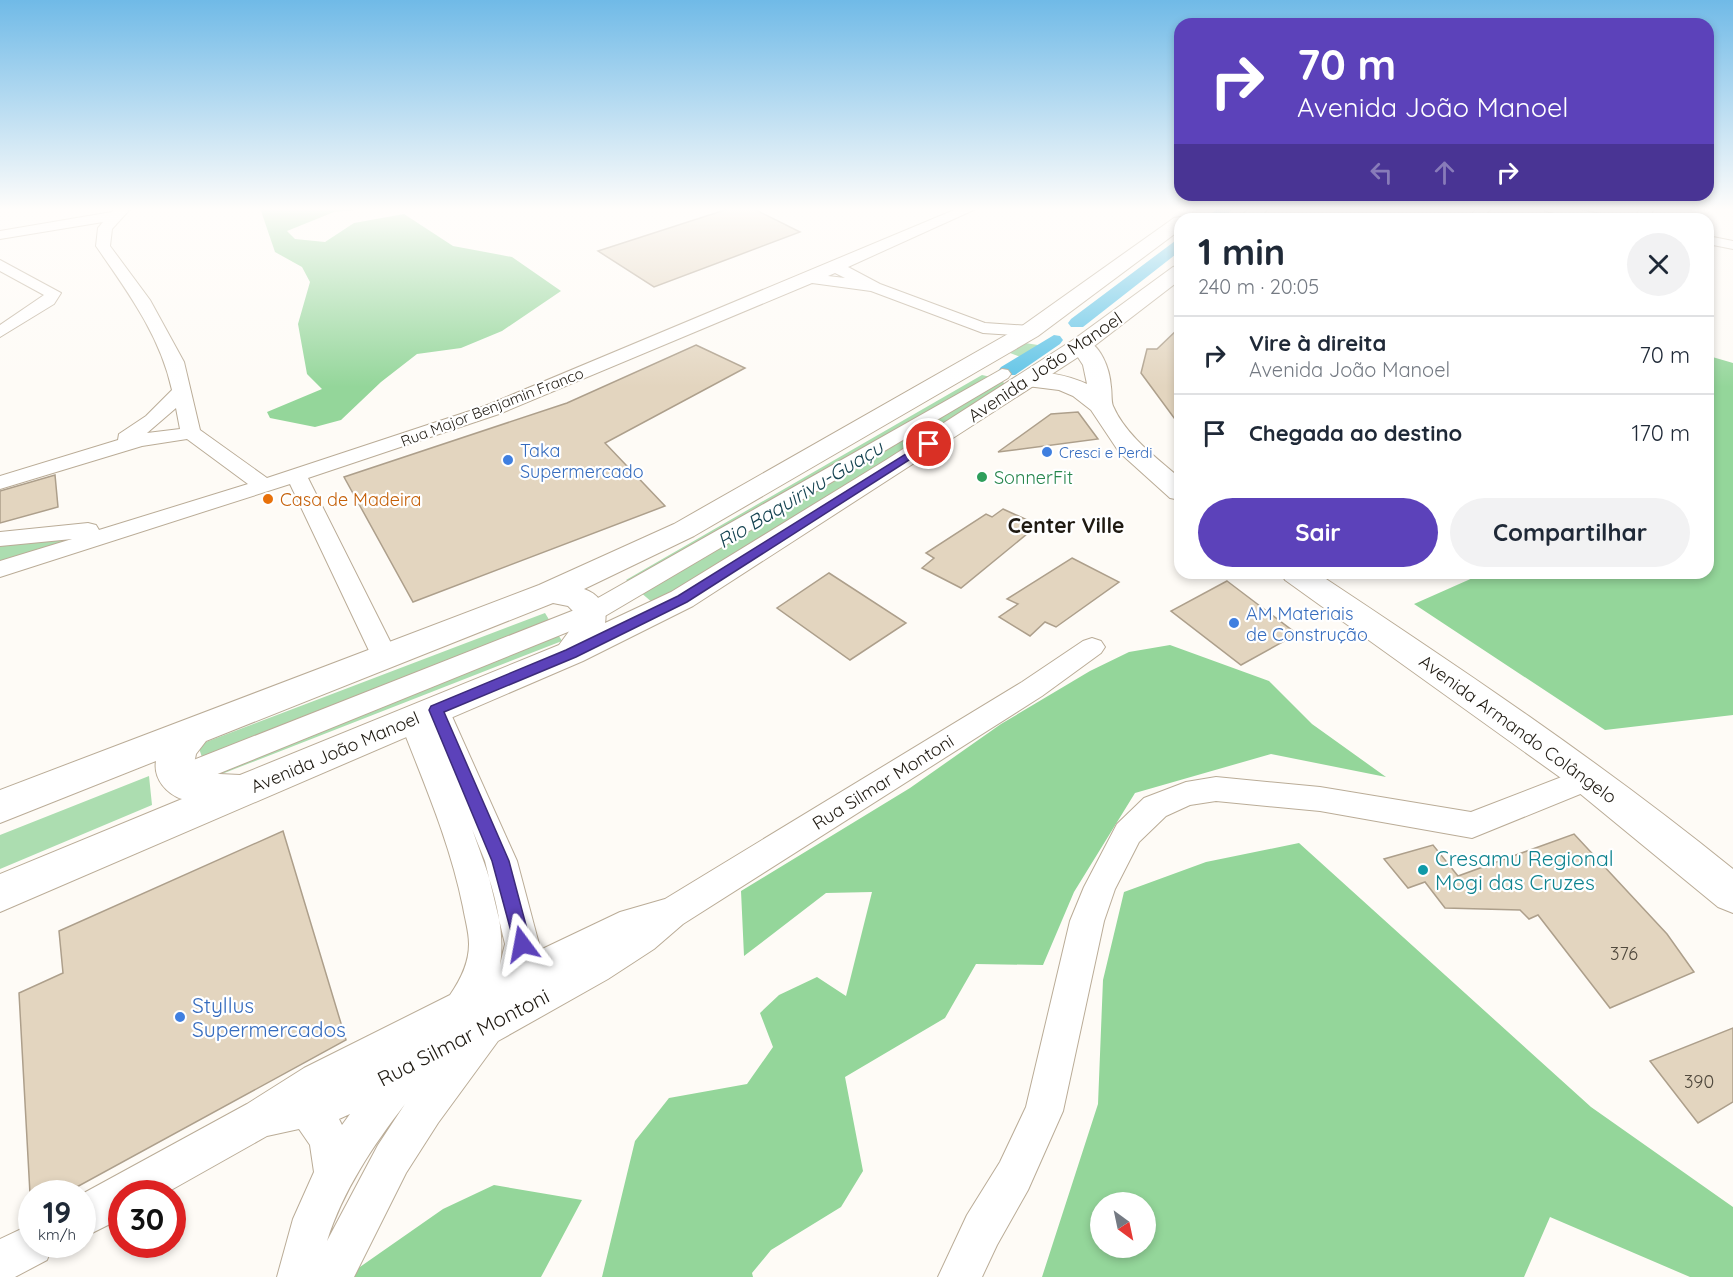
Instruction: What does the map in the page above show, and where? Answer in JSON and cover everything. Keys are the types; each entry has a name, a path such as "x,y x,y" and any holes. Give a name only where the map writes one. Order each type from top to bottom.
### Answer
{"main road":[{"name":"Avenida João Manoel","path":"0,892 571,653 692,593 1005,371 1030,331 1118,268"},
{"name":"Avenida João Manoel","path":"0,807 386,657 626,560 1005,371 1081,345 1174,275"},
{"path":"1030,331 1054,335 1081,345 1091,354 1100,386 1100,405"},
{"path":"1005,371 1064,383 1082,392 1100,405 1128,446 1174,487"},
{"name":"Avenida Armando Colângelo","path":"1305,579 1590,778 1664,835 1733,894"},
{"path":"550,592 572,596 588,607 591,613 587,632 571,653"},
{"path":"194,731 177,750 174,761 178,778 186,785 199,789 244,790"}],"street":[{"path":"3,328 48,301 53,293 5,268"},
{"path":"119,268 142,300 175,362 191,433 264,485"},
{"name":"Rua Major Benjamin Franco","path":"0,569 492,410 834,268"},
{"path":"837,268 874,287 983,328 1030,331"},
{"path":"808,278 874,287"},
{"path":"178,778 591,613 1005,371 992,336 983,328"},
{"path":"106,450 153,420 182,390"},
{"path":"0,483 139,440 191,433"},
{"path":"296,475 386,657"},
{"path":"0,539 131,527"},
{"name":"Rua Silmar Montoni","path":"261,1118 317,1081 596,967 642,938 671,913 757,862 1032,689 1092,647"},
{"path":"299,1277 300,1264 320,1203 376,1111 413,1064 475,1016 495,1015 515,978 522,944 501,861 425,715"},
{"path":"328,1277 341,1259 399,1149 475,1016 479,976 486,947 477,894 425,715"},
{"path":"960,1277 982,1230 1014,1176 1044,1111 1087,921 1100,887 1128,833 1155,807 1186,794 1216,789 1320,799 1472,825 1590,778"},
{"name":"Rua Silmar Montoni","path":"515,978 632,923 671,913"},
{"name":"Rua Silmar Montoni","path":"261,1118 331,1103 413,1064"},
{"path":"308,1109 327,1132 334,1152 334,1177"},
{"path":"150,1180 261,1118"},
{"path":"0,1262 18,1252"}],"green space":[{"path":"302,268 527,268 561,291 502,331 461,348 417,354 381,382 341,420 315,427 270,418 267,412 322,389 307,374 298,324 310,282"},
{"path":"1025,343 1038,345 1044,350 1028,360 1010,353"},
{"path":"1714,357 1733,363 1733,715 1605,730 1414,604 1470,579 1714,579"},
{"path":"982,375 1000,379 1008,387 653,603 626,580"},
{"path":"88,536 0,563 0,542"},
{"path":"545,613 562,641 209,779 198,745"},
{"path":"1170,645 1269,681 1312,724 1386,777 1271,754 1135,793 1074,892 1043,965 976,964 945,1018 845,1077 863,1171 841,1207 771,1250 752,1273 753,1277 602,1277 635,1141 669,1098 747,1084 773,1047 760,1013 779,995 817,977 846,996 872,892 826,893 744,956 741,891 910,788 1001,724 1090,671 1129,652"},
{"path":"149,776 152,805 0,869 0,835"},
{"path":"1299,843 1591,1107 1733,1207 1733,1277 1690,1277 1550,1217 1524,1277 1042,1277 1098,1104 1103,980 1124,892 1206,862"},
{"path":"494,1185 582,1200 541,1277 354,1277 357,1269 443,1209"}],"building":[{"path":"624,268 706,268 654,287"},
{"path":"1174,333 1174,418 1141,373 1147,349 1157,349"},
{"name":"Taka Supermercado","path":"696,345 745,368 605,443 665,506 413,602 344,477 567,403"},
{"path":"1078,412 1098,439 998,452 1051,414"},
{"path":"55,475 58,507 0,523 0,491"},
{"path":"1003,509 1038,525 961,588 922,568 934,558 926,553 986,514 992,517"},
{"path":"1072,558 1119,582 1056,627 1045,622 1030,636 999,617 1018,604 1007,599"},
{"path":"829,573 906,623 850,660 777,608"},
{"name":"AM Materiais de Construção","path":"1227,581 1297,634 1241,665 1171,611"},
{"name":"Styllus Supermercados","path":"283,831 346,1040 90,1180 29,1180 19,993 63,973 59,931"},
{"path":"1574,834 1667,934 1694,972 1610,1008 1538,915 1529,919 1520,910 1445,908 1425,882 1408,888 1384,859 1433,845 1458,876"},
{"path":"1733,1028 1733,1102 1698,1123 1650,1061"}],"waterway":[{"name":"Rio Baquirivu-Guaçu","path":"1077,323 1149,268"},
{"name":"Rio Baquirivu-Guaçu","path":"1008,371 1054,340"}],"place":[{"name":"Cresci e Perdi","path":"1047,452"},
{"name":"Taka Supermercado","path":"508,460"},
{"name":"SonnerFit","path":"982,477"},
{"name":"Casa de Madeira","path":"268,499"},
{"name":"AM Materiais de Construção","path":"1234,623"},
{"name":"Cresamu Regional Mogi das Cruzes","path":"1423,870"},
{"name":"Styllus Supermercados","path":"180,1017"}],"district":[{"name":"Center Ville","path":"1066,525"}],"route":[{"path":"522,944 501,861 436,710 571,653 682,599 929,444"}]}
